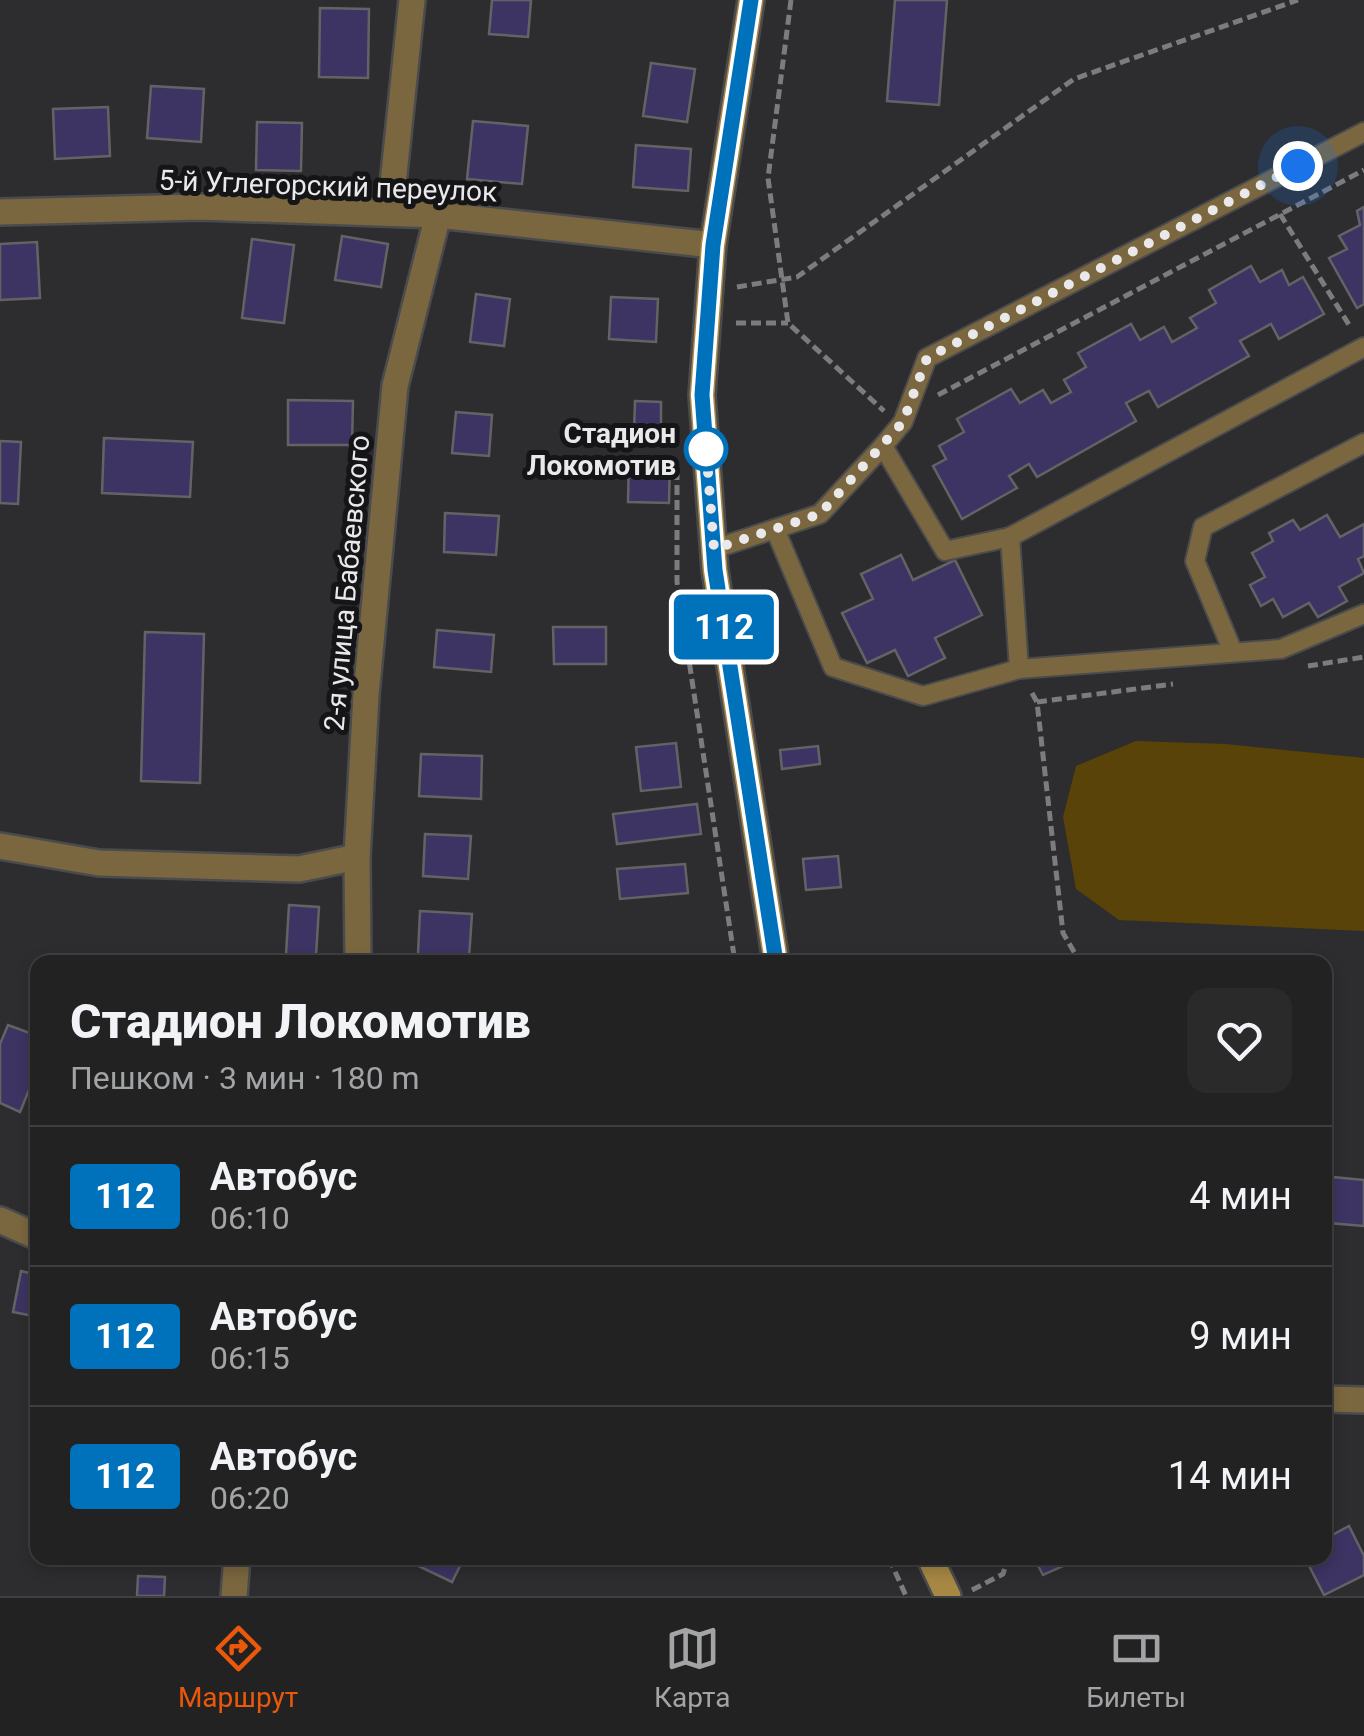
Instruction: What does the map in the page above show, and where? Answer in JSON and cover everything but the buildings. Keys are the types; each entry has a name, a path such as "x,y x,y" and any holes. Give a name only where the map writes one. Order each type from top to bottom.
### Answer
{"main road":[{"path":"751,0 713,245 702,395 714,549 775,955"},
{"path":"938,1565 948,1596"}],"street":[{"path":"390,213 412,0"},
{"name":"5-й Углегорский переулок","path":"0,212 200,208 438,214 713,245"},
{"name":"2-я улица Бабаевского","path":"358,955 357,857 367,676 395,386 438,214"},
{"path":"0,846 119,864 299,869 357,857"},
{"path":"0,1220 30,1233"},
{"path":"1332,1400 1364,1400"},
{"path":"234,1596 236,1565"}],"lane":[{"path":"714,549 820,514 903,422 927,358 1364,132"},
{"path":"884,446 945,550 1010,537 1363,347"},
{"path":"1233,652 1195,561 1203,527 1364,443"},
{"path":"775,529 833,667 923,696 1019,669 1280,649 1364,614"},
{"path":"1010,537 1019,669"}],"path":[{"path":"791,0 768,178 788,323 882,410 903,422"},
{"path":"710,292 797,277 1074,79 1298,0"},
{"path":"937,395 1364,170"},
{"path":"1280,214 1363,347"},
{"path":"1019,669 1037,702 1063,933 1076,955"},
{"path":"891,1565 906,1596"},
{"path":"961,1596 1002,1574 1005,1565"}],"shaded area":[{"path":"1136,741 1225,744 1364,758 1364,931 1119,920 1076,889 1063,817 1076,766"}],"bus line":[{"name":"112","path":"751,0 713,245 702,395 715,570 775,955"}],"place":[{"name":"Стадион Локомотив","path":"706,449"}],"route":[{"path":"706,449 705,434 714,549 820,514 903,422 927,358 1298,166"}]}
